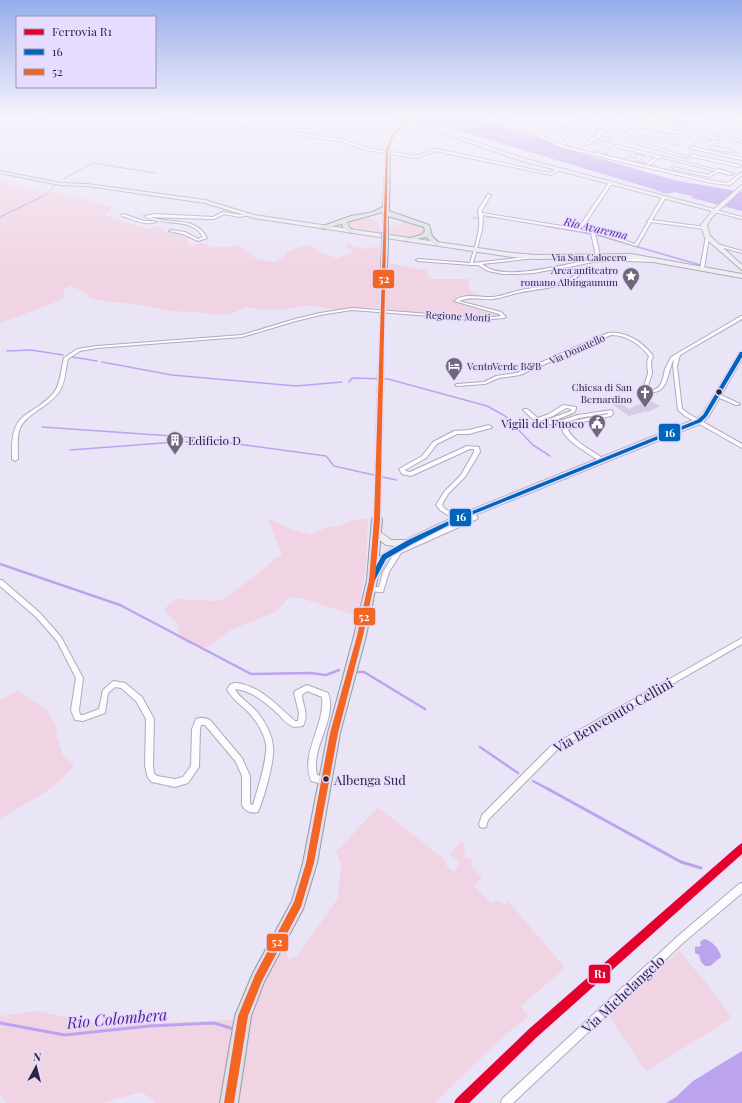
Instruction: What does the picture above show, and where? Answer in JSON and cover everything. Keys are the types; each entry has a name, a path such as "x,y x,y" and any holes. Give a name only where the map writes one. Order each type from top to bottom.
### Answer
{"main road":[{"path":"384,268 387,168"},
{"path":"558,169 718,210"},
{"path":"0,172 60,184 94,186 205,202 245,215 323,227 341,225 353,217 386,210"},
{"path":"741,186 705,222 705,228 707,238 742,268"},
{"path":"386,210 398,219 412,221 427,226 425,237"},
{"path":"362,216 377,220 385,232"},
{"path":"385,232 393,224 412,221"},
{"path":"341,225 351,231 408,240 425,237 437,244"},
{"name":"Via San Calocero","path":"437,244 536,257 625,256 656,260 742,276"},
{"path":"371,584 384,557 410,542 457,519 699,422 705,416 741,358"},
{"path":"229,1103 243,1016 266,962 298,904 310,863 334,733 360,636 371,584 377,519"},
{"path":"376,533 389,543 399,544 410,542"}],"street":[{"path":"525,168 551,174 558,169"},
{"path":"662,168 668,170 672,168"},
{"path":"662,168 725,185 729,184 740,175"},
{"path":"696,168 709,176 718,170"},
{"path":"700,168 718,170 731,174"},
{"path":"725,172 733,168"},
{"path":"583,230 581,227 611,182"},
{"path":"471,264 482,230 482,214 480,210 489,195"},
{"path":"482,214 583,230 636,245 664,197"},
{"path":"718,210 742,218"},
{"path":"171,231 184,233 198,240 205,238 200,230 191,225 146,217 155,215 214,218 223,213 240,216 245,215"},
{"path":"123,215 144,222 159,220"},
{"path":"649,221 705,228"},
{"path":"594,235 598,256"},
{"path":"702,269 707,238"},
{"path":"714,244 742,252"},
{"path":"418,260 479,264 536,257"},
{"path":"479,264 495,272 523,272 562,268 598,261 626,259 656,260"},
{"name":"Regione Monti","path":"15,459 14,439 17,427 21,420 38,409 55,394 64,376 63,371 66,358 71,353 97,347 242,336 316,315 352,309 482,319 501,318 504,317 500,313 456,301 462,298 498,298 518,292 547,288 561,283 581,272 562,268"},
{"path":"742,317 678,354 675,366 678,405 680,410 742,446"},
{"name":"Via Donatello","path":"457,386 485,383 498,377 518,374 610,334 618,334 626,336 647,350 651,356 649,362 650,373 646,386 649,391 653,392 658,391 662,387 669,362 678,354"},
{"path":"717,395 738,404"},
{"path":"525,410 537,420 551,415 565,406 574,408 573,412 551,420 552,423 556,424 578,417 610,411 611,414 609,415 575,422 565,430 572,440 603,461"},
{"path":"457,519 442,509 439,505 446,493 463,476 477,452 476,448 469,447 411,474 404,473 402,469 424,457 434,443 456,432 469,432 489,427"},
{"path":"371,584 381,590 386,572 399,552 475,518 471,514"},
{"path":"0,582 38,615 59,639 80,678 75,710 78,718 84,718 102,711 105,692 114,684 123,685 139,699 150,719 149,766 151,775 155,779 175,783 185,780 195,767 196,728 199,721 207,722 239,760 246,776 246,805 248,808 255,809 270,749 259,720 251,710 238,701 232,692 231,689 233,686 238,686 255,692 294,724 300,724 303,720 303,713 298,702 298,693 307,688 324,695 325,712 313,756 311,771 314,778 325,781"},
{"name":"Via Benvenuto Cellini","path":"483,824 484,818 554,748 742,641"},
{"name":"Via Michelangelo","path":"506,1103 676,944 742,887"}],"shaded area":[{"path":"585,168 634,168 674,180 742,192 742,211 692,198 692,196 675,192 666,194"},
{"path":"0,181 29,191 58,192 112,207 105,215 148,229 158,226 165,229 165,231 187,237 189,246 202,243 214,247 239,246 257,259 274,262 281,259 288,251 303,246 311,246 322,253 337,258 354,252 346,247 346,244 364,249 379,246 380,269 388,269 389,263 426,270 430,279 469,279 469,290 480,296 456,298 454,302 500,316 407,312 371,307 336,310 311,305 283,310 254,309 245,307 231,314 217,315 196,312 169,311 141,305 90,299 85,292 71,286 63,289 65,296 59,301 0,323"},
{"path":"362,217 376,220 379,226 380,234 348,228 346,222"},
{"path":"404,222 417,223 426,228 425,234 409,238 391,236 390,228"},
{"path":"268,518 291,529 312,535 326,527 339,526 350,521 368,518 366,566 358,616 300,598 289,597 276,612 232,629 207,647 199,647 185,642 180,638 178,626 175,621 165,613 165,608 176,599 215,601 223,599 261,571 277,557 282,556"},
{"path":"18,690 48,711 56,727 57,738 63,755 74,765 60,781 0,819 0,700"},
{"path":"378,807 445,860 445,864 454,872 460,863 450,854 461,842 464,845 465,858 471,858 472,867 482,877 474,886 491,903 496,900 505,905 508,901 565,968 521,1006 528,1016 495,1044 435,1103 239,1103 251,1022 258,997 264,984 284,945 288,959 297,956 338,898 339,880 342,867 336,852"},
{"path":"704,939 715,945 721,957 710,966 705,966 701,962 699,955 695,953 695,947 701,946 700,942"},
{"path":"679,951 704,980 732,1018 646,1071 608,1015"},
{"path":"36,1011 105,1025 235,1020 219,1103 156,1103 142,1092 101,1103 7,1103 0,1095 0,1016"},
{"path":"742,1051 742,1103 666,1103 676,1097 693,1081"}],"building":[{"name":"Chiesa di San Bernardino","path":"649,400 660,406 648,412 646,411 629,416 612,404 618,401 629,409"}],"waterway":[{"name":"Rio Avarenna","path":"64,179 82,168"},
{"name":"Rio Avarenna","path":"126,168 155,173"},
{"path":"0,217 47,194 56,184"},
{"name":"Rio Avarenna","path":"486,217 495,217"},
{"name":"Rio Avarenna","path":"473,218 480,218"},
{"name":"Rio Avarenna","path":"546,226 597,235 700,265"},
{"path":"7,351 31,350 63,355"},
{"path":"72,357 97,361"},
{"path":"102,362 172,375 296,386 342,382"},
{"path":"349,382 352,378 388,379 487,406 505,416 533,445 550,456"},
{"path":"42,427 172,436"},
{"path":"185,437 326,456 334,466 396,480"},
{"path":"186,442 204,440"},
{"path":"70,450 176,442"},
{"path":"0,564 120,605 251,674 310,673 326,675 339,670"},
{"path":"358,672 364,672 425,709"},
{"path":"480,747 518,773"},
{"path":"533,781 550,790"},
{"path":"548,789 681,862 701,868"},
{"name":"Rio Colombera","path":"0,1023 65,1035 149,1026 214,1023 234,1029"}],"tunnel":[{"path":"665,169 669,170"},
{"path":"731,174 736,175"},
{"path":"381,366 384,268"},
{"path":"377,519 381,365"}],"rail line":[{"name":"R1","path":"460,1103 533,1033 742,848"}],"transit line":[{"name":"52","path":"229,1103 243,1016 258,978 298,904 310,863 334,733 360,636 372,580 377,519 386,168"},
{"name":"16","path":"372,580 384,557 410,542 457,519 699,421 705,416 742,353"}],"place":[{"name":"Area anfiteatro romano Albingaunum","path":"631,291"},
{"name":"VentoVerde B&B","path":"454,381"},
{"name":"Chiesa di San Bernardino","path":"645,408"},
{"name":"Vigili del Fuoco","path":"597,438"},
{"name":"Edificio D","path":"175,455"},
{"name":"Albenga Sud","path":"326,779"}]}
